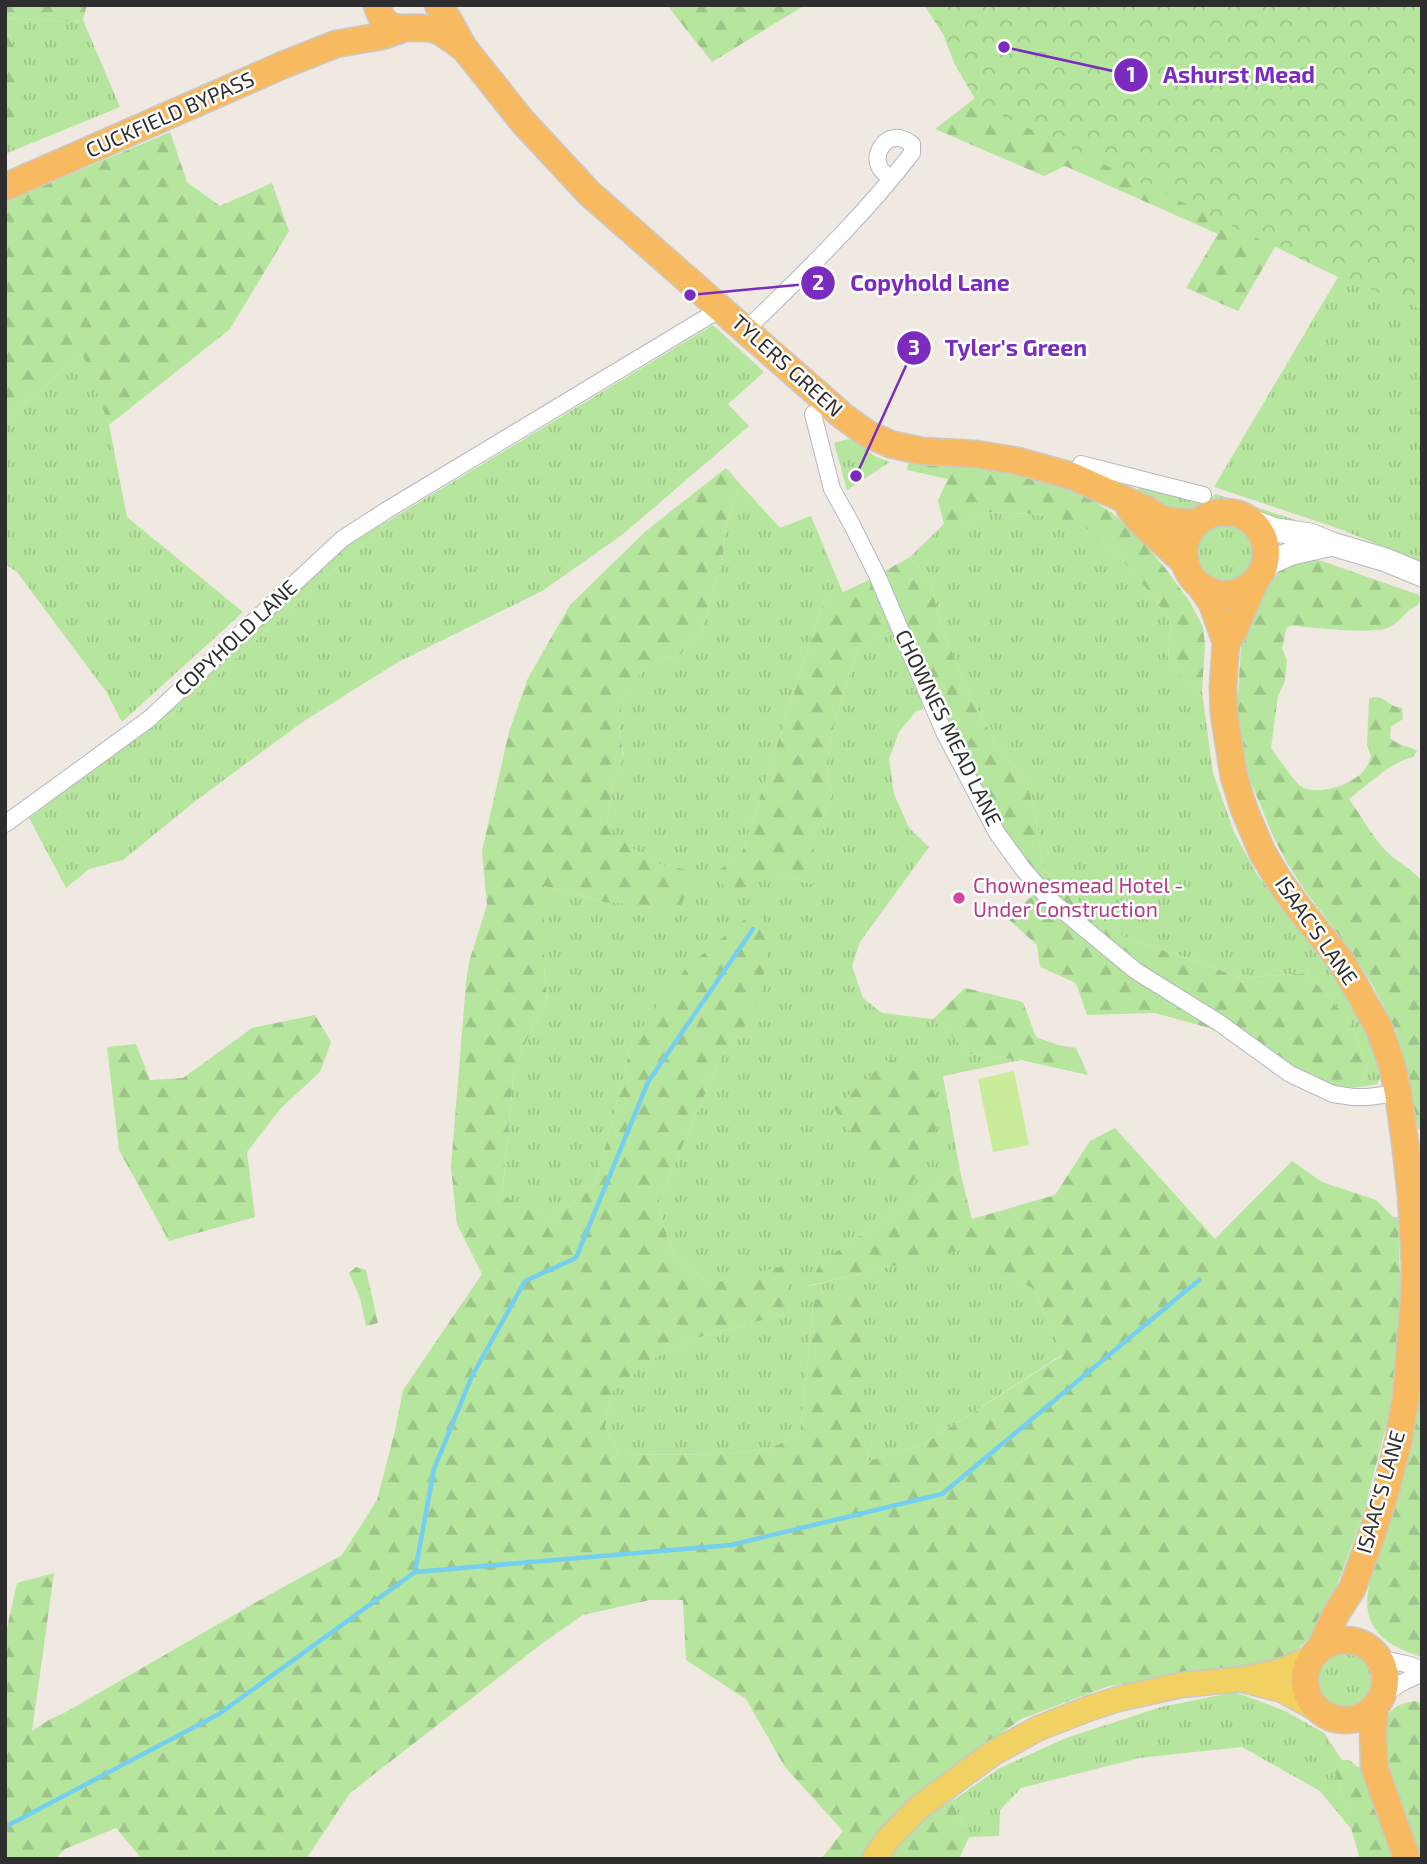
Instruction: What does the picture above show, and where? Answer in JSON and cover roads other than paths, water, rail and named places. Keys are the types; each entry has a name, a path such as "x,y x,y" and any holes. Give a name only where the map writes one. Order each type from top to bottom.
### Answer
{"highway":[{"path":"376,5 386,22 394,27 407,29 426,18 430,5"},
{"name":"CUCKFIELD BYPASS","path":"336,44 358,27 376,5"},
{"name":"TYLERS GREEN","path":"438,5 464,48 531,131 590,194 868,434 890,444 921,452 985,455 1042,466 1094,485 1129,488 1146,509 1159,518 1196,523"},
{"name":"CUCKFIELD BYPASS","path":"5,187 336,44 407,29"},
{"name":"TYLERS GREEN","path":"407,29 437,29 464,48"},
{"name":"TYLERS GREEN","path":"1129,488 1141,522 1193,575"},
{"path":"1217,512 1230,512 1251,521 1259,530 1265,541 1266,553 1260,573 1246,588 1223,594 1211,591 1193,575 1184,553 1185,542 1196,523 1217,512"},
{"name":"ISAAC'S LANE","path":"1226,642 1233,633 1260,573"},
{"name":"ISAAC'S LANE","path":"1193,575 1212,603 1226,642 1223,688 1227,744 1244,809 1262,852 1278,879 1341,961 1379,1028 1398,1093 1411,1195 1414,1297 1406,1397 1398,1443 1387,1486 1352,1589 1316,1653"},
{"name":"ISAAC'S LANE","path":"1352,1589 1360,1630 1375,1653"},
{"path":"1374,1766 1373,1729 1386,1684 1385,1670 1375,1653 1358,1642 1332,1642 1316,1653 1306,1670 1308,1697 1353,1738 1374,1766 1407,1859"},
{"path":"1326,1714 1347,1721 1357,1719 1367,1715 1379,1702"}],"main road":[{"path":"1251,521 1276,530 1310,535 1422,575"},
{"path":"1260,573 1292,553 1332,544"},
{"path":"874,1859 888,1839 919,1808 993,1753 1039,1728 1090,1707 1147,1692 1281,1671 1316,1653"},
{"path":"1243,1679 1282,1690 1326,1714"}],"street":[{"path":"747,330 828,249 891,179"},
{"name":"COPYHOLD LANE","path":"5,824 149,719 342,539 722,308"},
{"name":"CHOWNES MEAD LANE","path":"813,414 827,436 832,489 877,575 944,732 998,833 1023,869 1050,900 1136,971 1218,1022 1290,1074 1333,1094 1368,1097 1398,1093"},
{"name":"TYLERS GREEN","path":"1081,464 1129,488 1203,495"},
{"path":"1375,1653 1422,1672"},
{"path":"1379,1702 1395,1685 1422,1672"}],"waterway":[{"path":"415,1572 434,1469 472,1376 525,1281 576,1258 648,1082 753,929"},
{"path":"5,1827 219,1714 415,1572 731,1545 942,1494 1199,1280"}],"place":[{"name":"Ashurst Mead","path":"1004,47"},
{"name":"Copyhold Lane","path":"690,295"},
{"name":"Tyler's Green","path":"856,476"},
{"name":"Chownesmead Hotel - Under Construction","path":"959,898"}]}
